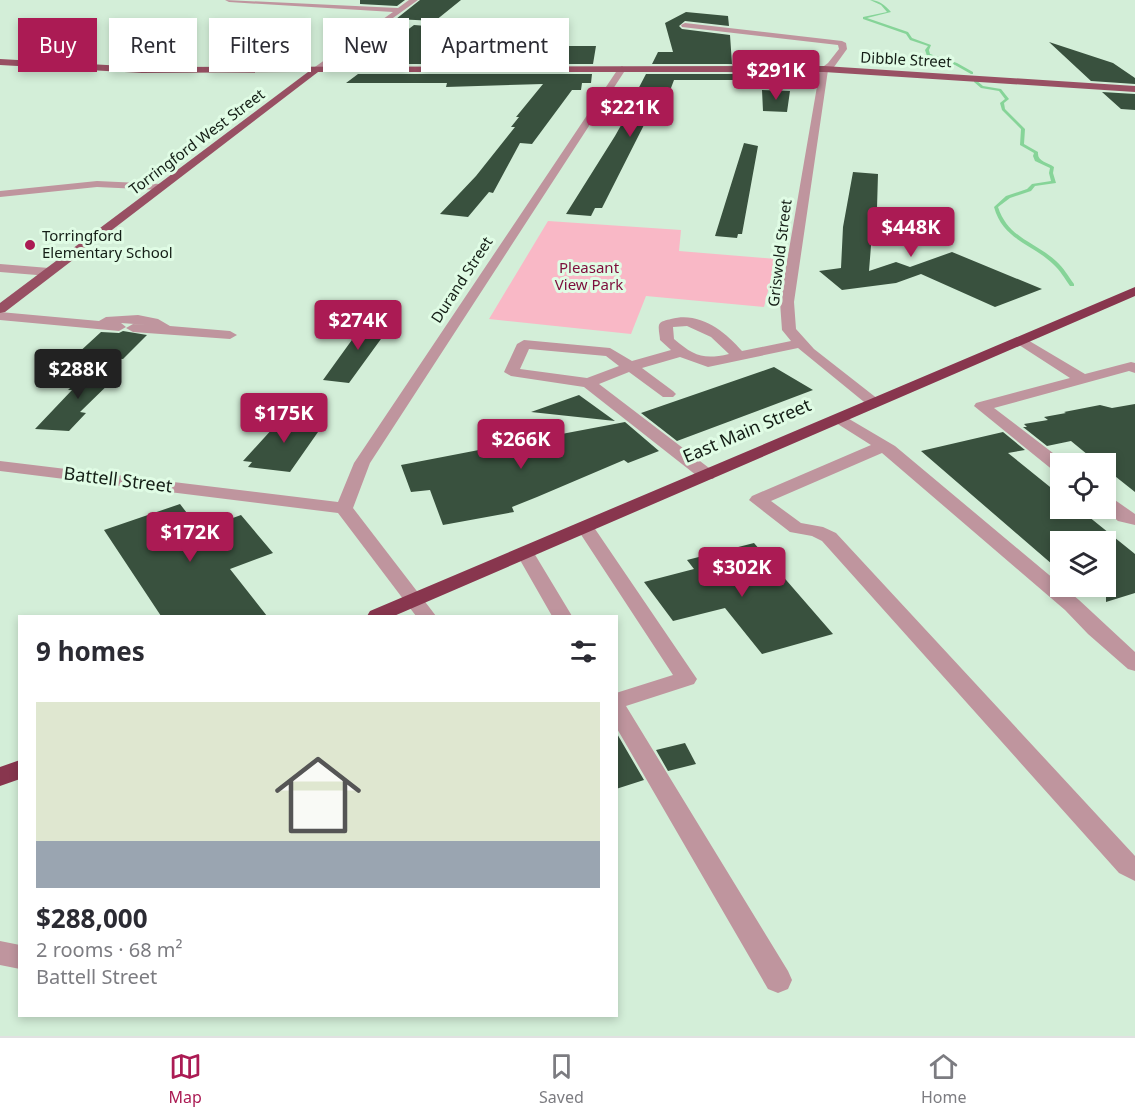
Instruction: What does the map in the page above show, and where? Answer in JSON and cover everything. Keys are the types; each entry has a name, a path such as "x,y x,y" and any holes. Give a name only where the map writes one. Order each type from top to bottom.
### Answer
{"highway":[{"name":"East Main Street","path":"383,615 419,609 525,553 1135,291"},
{"path":"0,777 18,770"}],"main road":[{"name":"Dibble Street","path":"0,62 142,70 824,69 1135,89"},
{"name":"Torringford West Street","path":"0,309 315,71"}],"street":[{"path":"229,0 400,10"},
{"name":"Torringford West Street","path":"315,71 414,0"},
{"path":"685,25 842,43 843,49 831,65 824,69"},
{"name":"Durand Street","path":"344,508 362,463 622,69"},
{"name":"Griswold Street","path":"824,69 787,302 789,330 801,343 875,403"},
{"path":"0,194 97,184 161,187"},
{"path":"0,268 49,272"},
{"path":"0,316 230,335"},
{"path":"84,324 137,319 159,323 166,330"},
{"path":"738,356 718,333 696,324 676,320 666,325 668,340 681,352 708,363 801,343"},
{"path":"1021,340 1084,380"},
{"path":"668,394 629,367 610,352 524,344 511,372 588,383 629,367 681,352"},
{"path":"1050,459 982,406 1131,366 1135,369"},
{"path":"588,383 706,475"},
{"path":"839,418 883,446 1072,605 1135,664"},
{"path":"883,446 758,500 796,528 817,531 829,537 1128,866 1135,870"},
{"name":"Battell Street","path":"0,466 344,508"},
{"path":"344,508 419,609"},
{"path":"1116,510 1124,517 1135,520"},
{"path":"585,527 686,679 618,700"},
{"path":"525,553 561,615"},
{"path":"618,710 778,980"},
{"path":"0,953 18,957"}],"green space":[{"name":"Pleasant View Park","path":"548,221 681,230 679,251 776,259 764,307 646,296 631,334 489,319"}],"building":[{"path":"360,0 405,0 397,6 360,4"},
{"path":"420,0 461,0 439,18 421,18 421,20 397,18"},
{"path":"686,12 728,16 729,26 685,21 679,26 682,29 730,35 732,64 652,64 658,52 673,52 665,23"},
{"path":"414,25 421,26 421,64 409,64 409,29"},
{"path":"1049,42 1113,63 1135,78 1135,84 1091,81"},
{"path":"569,46 596,46 593,64 569,64"},
{"path":"358,74 592,74 591,83 582,83 581,90 572,90 532,144 520,143 493,193 489,192 468,217 440,214 476,176 515,127 511,127 519,117 516,117 543,84 446,87 447,83 346,83"},
{"path":"646,74 733,74 734,80 674,80 662,112 657,111 654,119 647,119 602,208 595,208 591,216 566,214 615,136 638,95 635,95"},
{"path":"762,90 790,91 787,112 763,111"},
{"path":"1102,92 1135,94 1135,110 1121,109"},
{"path":"744,143 758,146 742,234 738,234 737,238 715,236"},
{"path":"853,172 878,174 877,208 874,208 869,271 896,262 910,267 952,252 1042,289 995,307 921,274 896,283 842,290 819,271 841,268 843,227"},
{"path":"367,319 394,321 349,383 323,380"},
{"path":"123,331 147,335 123,359 76,355 101,332 119,333"},
{"path":"774,367 813,390 677,441 641,413"},
{"path":"90,369 121,372 80,412 86,413 69,431 35,429 72,390 68,390"},
{"path":"579,395 615,421 531,412"},
{"path":"1135,404 1135,492 1116,477 1116,453 1086,453 1071,441 1047,446 1023,427 1027,427 1024,424 1048,420 1044,417 1066,413 1064,412 1100,405 1112,408"},
{"path":"284,416 325,422 290,472 248,467 252,462 243,461"},
{"path":"625,422 659,451 628,463 624,460 512,507 514,512 443,525 430,490 411,492 401,465 484,449 487,453 514,443"},
{"path":"1003,432 1025,450 1008,453 1050,487 1050,519 1092,519 1106,531 1050,531 1050,562 921,451"},
{"path":"180,504 200,530 241,515 273,553 230,569 266,615 160,615 104,530"},
{"path":"1116,539 1135,554 1135,593 1106,602 1106,597 1116,597"},
{"path":"754,543 833,634 762,654 725,608 673,621 644,582 694,569 687,560"},
{"path":"618,735 644,780 618,788"},
{"path":"685,743 696,764 668,771 656,750"}],"waterway":[{"path":"871,0 882,4 889,12 864,18 907,33 911,39 930,46 927,50 928,55 956,64 972,73"},
{"path":"975,81 982,87 1000,90 1007,99 1002,103 1003,109 1023,129 1022,145 1036,153 1037,160 1052,167 1054,182 1034,185 1029,190 1008,197 996,207 999,216 1018,238 1055,262 1072,285"}],"place":[{"name":"Torringford Elementary School","path":"30,245"}]}
